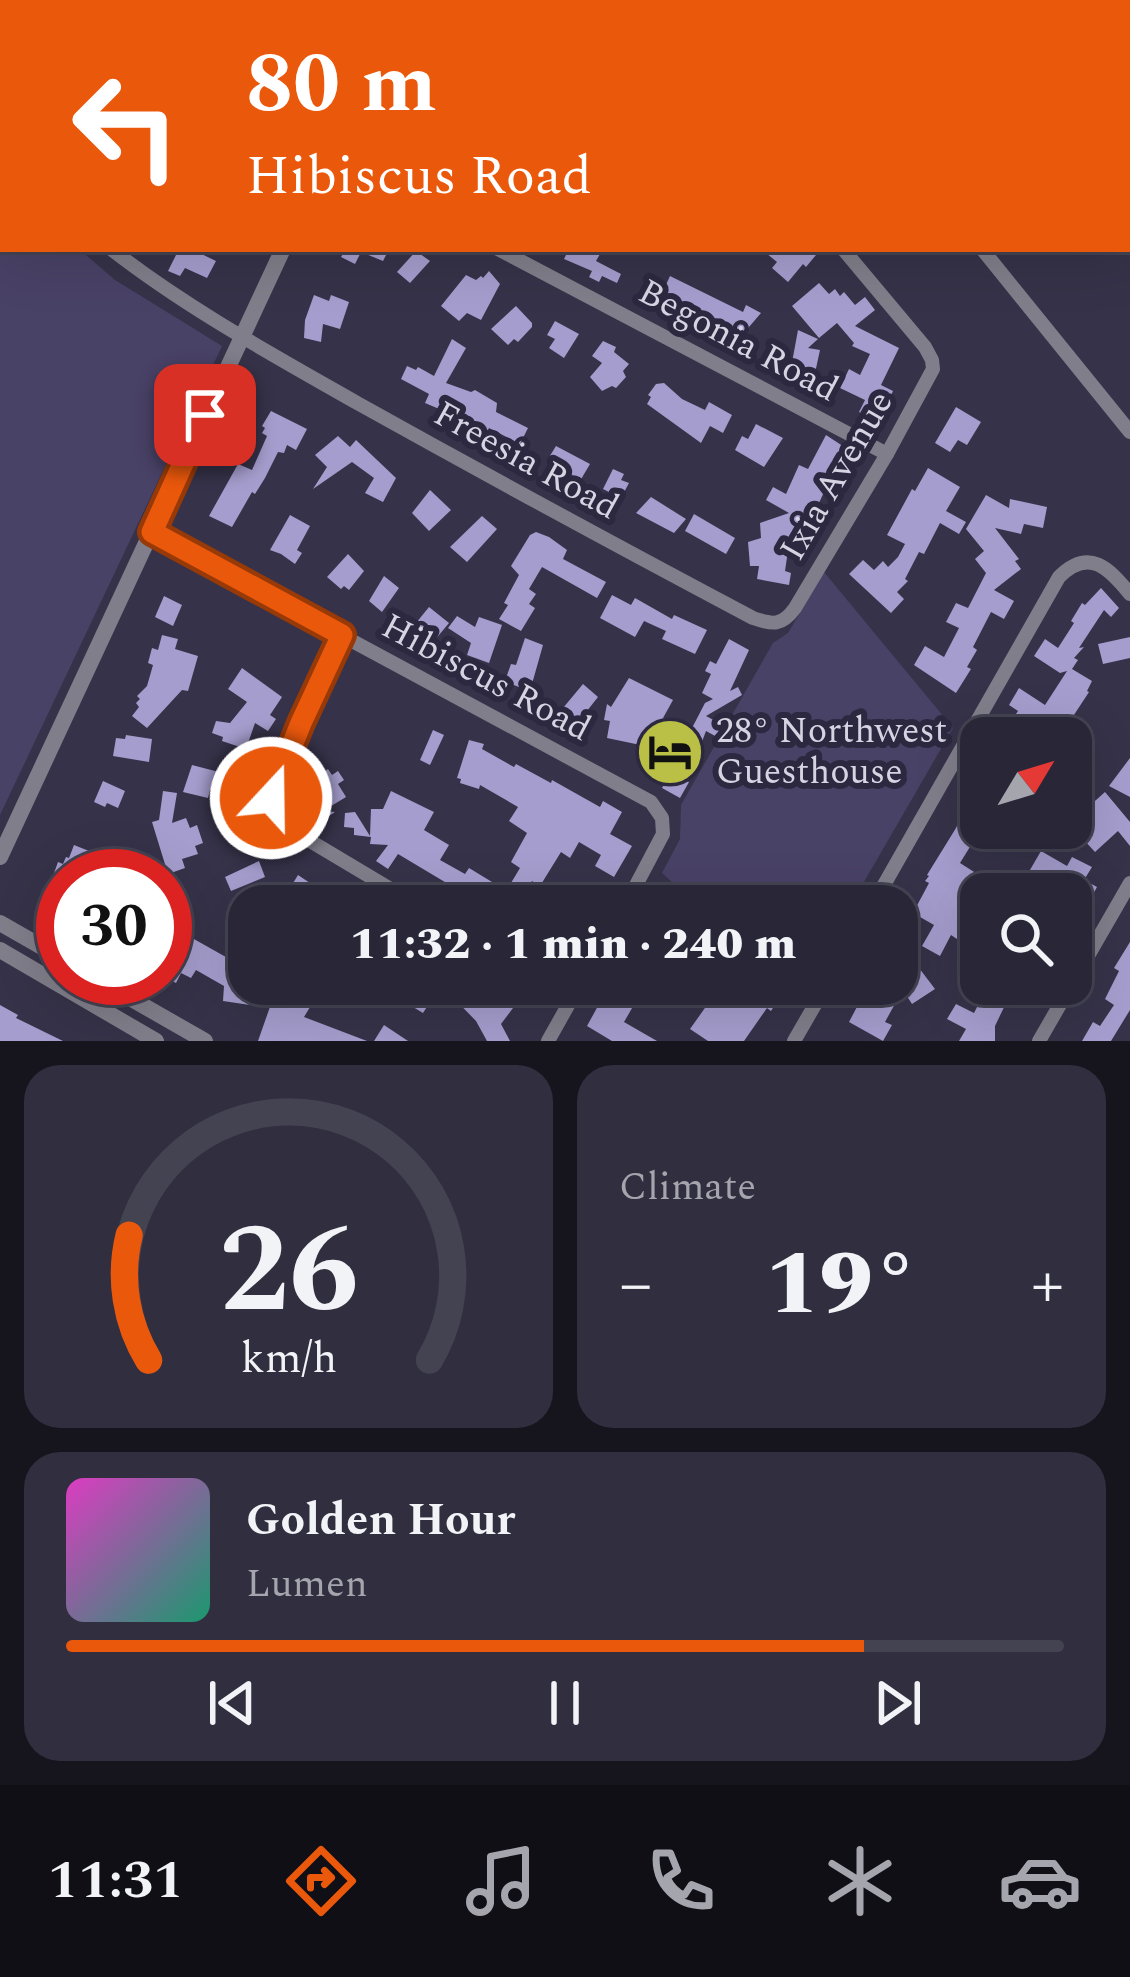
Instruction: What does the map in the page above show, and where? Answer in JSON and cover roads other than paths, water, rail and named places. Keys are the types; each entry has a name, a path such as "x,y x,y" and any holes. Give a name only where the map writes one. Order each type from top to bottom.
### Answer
{"street":[{"name":"Freesia Road","path":"115,252 241,337 505,486 753,618 773,624 786,619"},
{"path":"0,857 282,252"},
{"name":"Ixia Avenue","path":"786,619 932,373 925,347 846,252"},
{"path":"984,252 1130,432"},
{"name":"Begonia Road","path":"530,256 886,454"},
{"name":"Hibiscus Road","path":"152,532 651,802 664,834 637,885"},
{"path":"884,885 1059,577 1085,562 1099,564 1130,594"},
{"path":"342,635 272,791 272,811 280,823 384,885"},
{"path":"1039,1041 1130,883"},
{"path":"0,923 36,944"},
{"path":"0,950 156,1041"},
{"path":"142,1005 205,1041"},
{"path":"548,1041 568,1005"},
{"path":"794,1041 815,1005"}],"place":[{"name":"28° Northwest Guesthouse","path":"670,752"}]}
